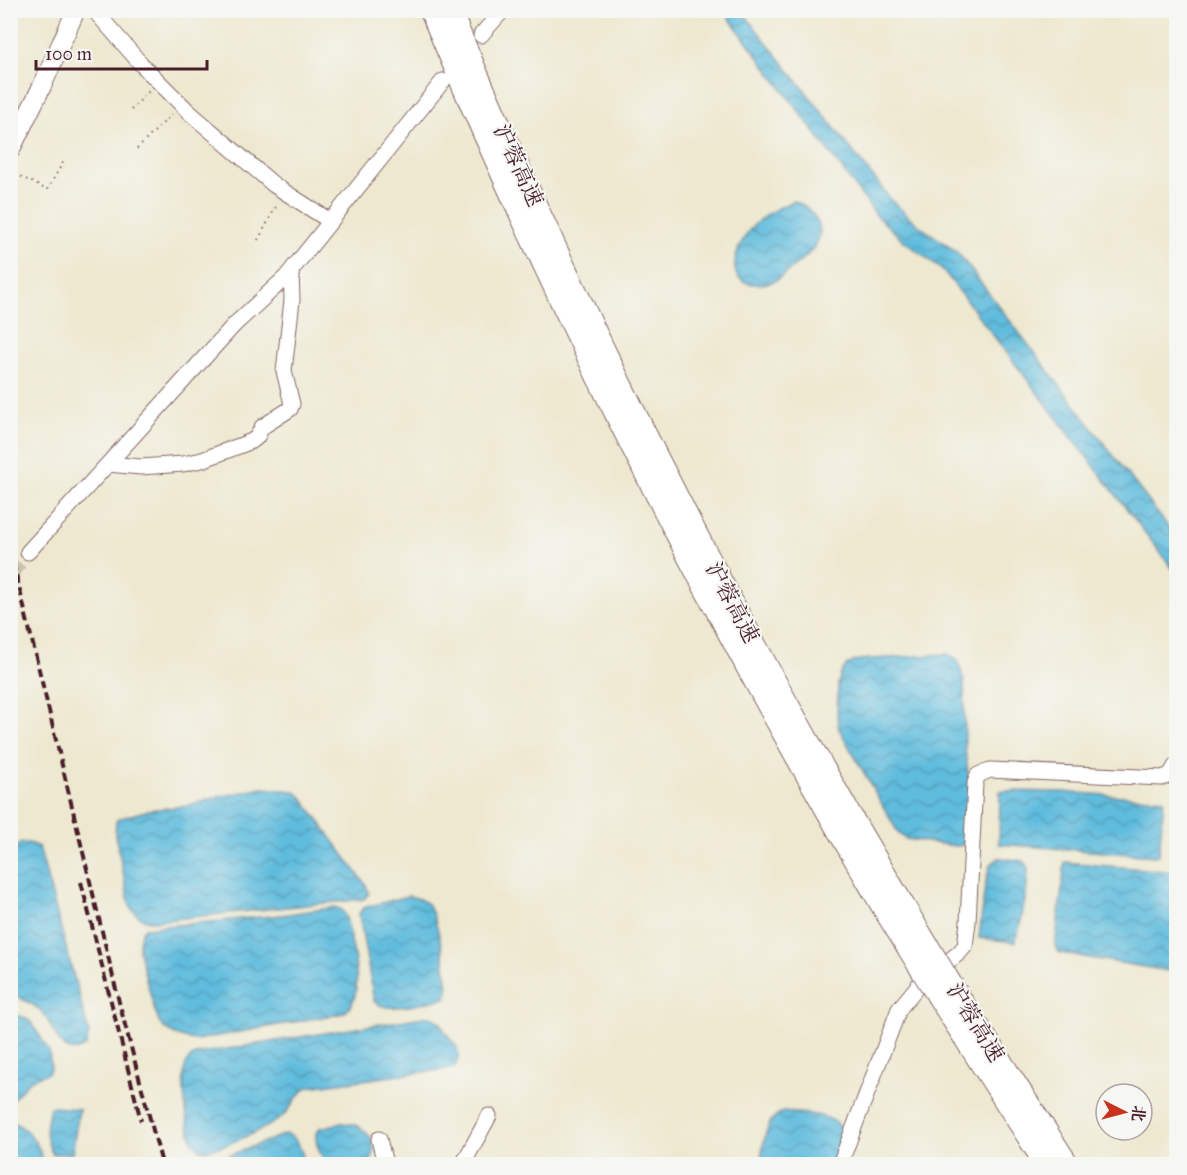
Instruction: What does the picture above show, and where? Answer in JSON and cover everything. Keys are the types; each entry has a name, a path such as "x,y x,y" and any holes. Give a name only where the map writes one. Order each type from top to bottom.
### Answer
{"highway":[{"name":"沪蓉高速","path":"430,10 517,207 644,471 753,679 946,992 1045,1164"},
{"name":"沪蓉高速","path":"450,10 544,220 661,463 892,905"},
{"name":"沪蓉高速","path":"946,992 1068,1164"}],"main road":[{"path":"10,151 44,84 76,10"}],"street":[{"path":"94,10 158,82 181,104 284,192 330,221"},
{"path":"481,35 503,10"},
{"path":"28,552 234,325 291,271 442,81"},
{"path":"108,464 153,467 202,460 252,441 257,437 262,426 290,409 292,404 284,371 292,300 291,271"},
{"path":"840,1164 899,1009 921,982 965,946 975,783 978,775 990,770 1162,778 1173,772 1176,765"},
{"path":"463,1164 489,1116"},
{"path":"379,1139 385,1164"}],"path":[{"path":"130,110 158,82"},
{"path":"137,149 181,104"},
{"path":"10,171 46,190 65,159"},
{"path":"258,240 284,192"}],"water":[{"path":"724,11 742,11 892,201 917,224 958,253 1176,537 1176,573 943,270 904,241 877,216"},
{"path":"794,201 807,208 819,226 820,233 814,247 802,260 774,281 764,284 746,282 735,270 735,261 743,241 755,224 778,208"},
{"path":"947,654 958,660 964,681 965,749 971,795 970,840 964,845 956,846 906,839 899,834 839,729 837,717 838,683 847,665 858,660"},
{"path":"263,788 294,791 300,795 366,885 369,893 364,899 154,921 143,919 135,913 130,906 115,834 118,819 149,810 187,806"},
{"path":"1000,791 1062,792 1164,799 1159,854 1155,856 999,844"},
{"path":"20,843 29,843 39,847 89,1033 86,1046 77,1050 64,1047 43,1013 11,992 11,854"},
{"path":"999,858 1024,861 1028,869 1024,907 1014,942 979,938 985,886 990,865"},
{"path":"1065,862 1176,872 1176,972 1060,953 1055,947"},
{"path":"408,896 422,900 430,909 441,944 448,992 445,998 408,1006 388,1007 374,1001 359,914 363,908"},
{"path":"335,907 342,910 346,917 356,968 355,994 351,1005 344,1013 196,1040 176,1035 166,1030 159,1022 139,950 140,935 145,928 282,915"},
{"path":"11,1014 31,1022 49,1051 51,1067 48,1073 31,1079 11,1101"},
{"path":"430,1016 440,1022 457,1047 459,1058 454,1068 308,1087 283,1116 256,1132 208,1150 200,1150 193,1142 184,1092 184,1072 189,1059 196,1054"},
{"path":"50,1107 79,1109 72,1154 53,1154 50,1148 46,1131"},
{"path":"784,1112 820,1116 837,1123 842,1138 833,1164 760,1164 764,1141 772,1119"},
{"path":"11,1122 23,1128 33,1138 40,1151 43,1164 11,1164"},
{"path":"342,1123 359,1127 372,1141 373,1157 366,1164 328,1164 320,1153 316,1133 320,1128"},
{"path":"285,1134 297,1142 305,1164 207,1164"}],"tunnel":[{"path":"10,574 28,552"}],"railway":[{"path":"10,549 120,1006 162,1164"},
{"path":"81,882 141,1121"}]}
